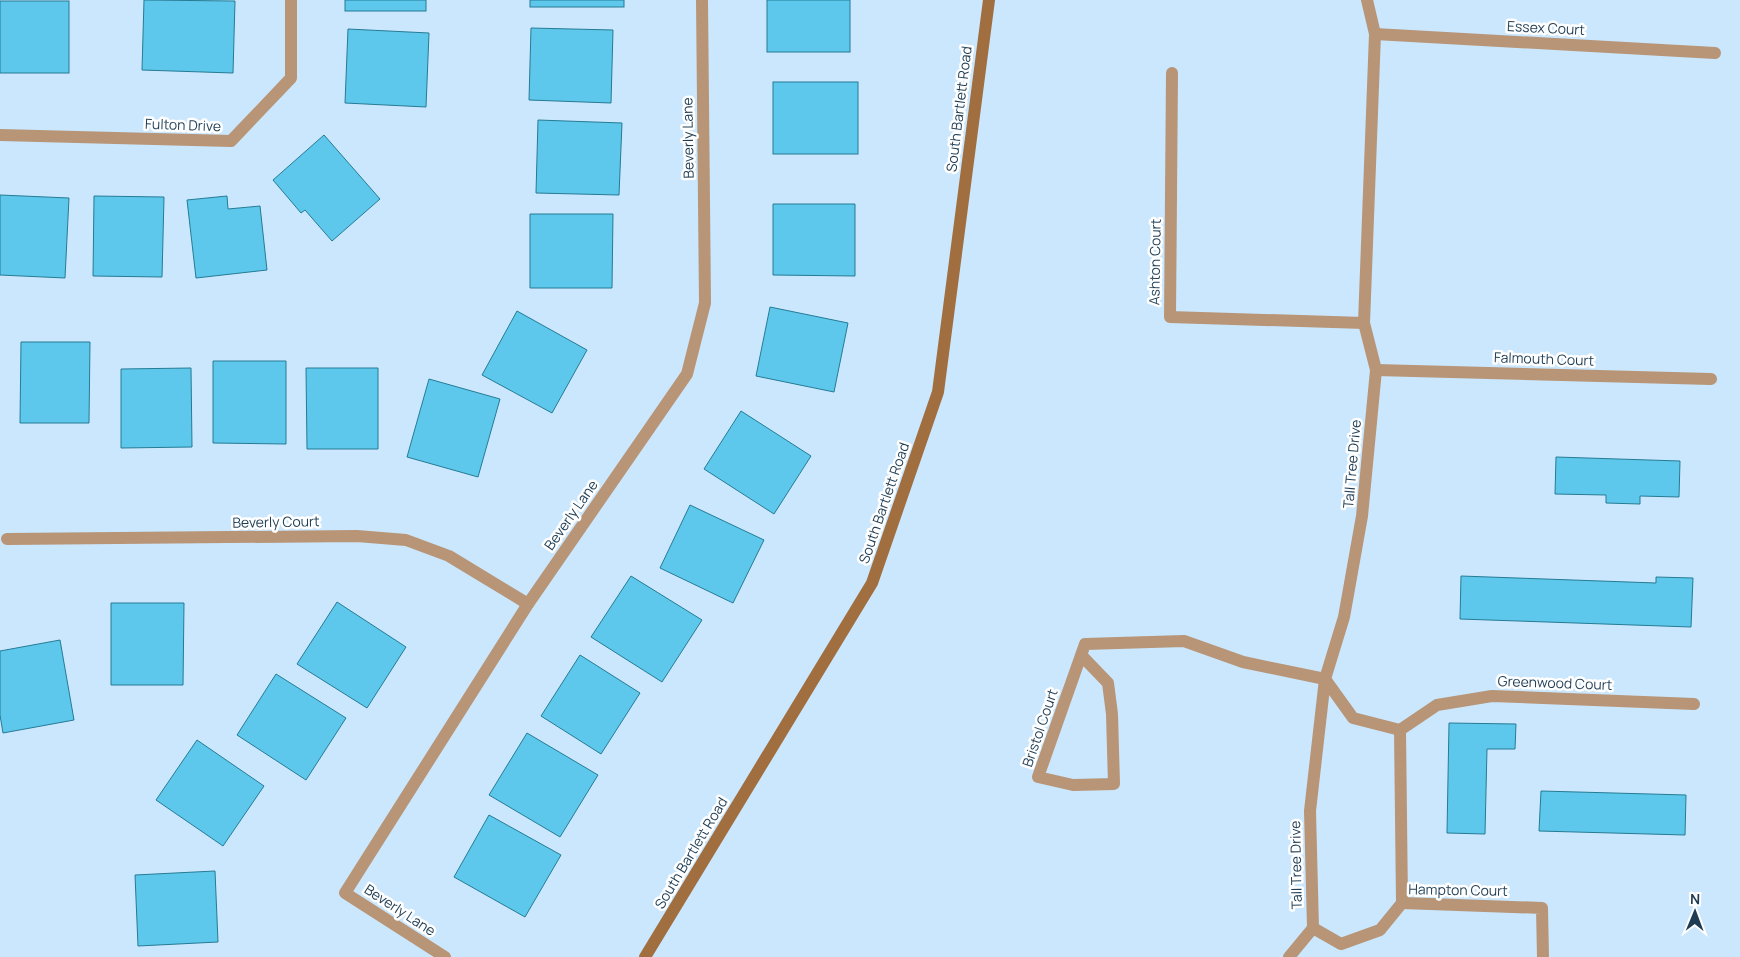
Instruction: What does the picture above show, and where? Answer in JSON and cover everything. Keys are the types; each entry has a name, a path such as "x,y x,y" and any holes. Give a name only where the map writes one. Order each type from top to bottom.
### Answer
{"main road":[{"name":"South Bartlett Road","path":"645,957 872,583 938,392 989,0"}],"street":[{"name":"Fulton Drive","path":"0,135 231,141 291,78 291,0"},
{"name":"Beverly Lane","path":"446,957 345,893 528,604 687,374 705,303 702,0"},
{"name":"Tall Tree Drive","path":"1313,928 1310,811 1325,679 1344,617 1362,516 1376,370 1364,324 1375,34 1367,0"},
{"name":"Essex Court","path":"1375,34 1716,53"},
{"name":"Ashton Court","path":"1172,73 1170,317 1364,324"},
{"name":"Falmouth Court","path":"1376,370 1710,379"},
{"name":"Beverly Court","path":"7,540 357,536 406,540 449,556 528,604"},
{"path":"1081,655 1085,644 1184,641 1243,662 1325,679 1353,718 1400,730 1402,903"},
{"name":"Bristol Court","path":"1081,655 1108,683 1112,714 1114,784 1073,785 1038,777 1081,655"},
{"name":"Greenwood Court","path":"1400,730 1437,705 1492,696 1694,704"},
{"name":"Hampton Court","path":"1313,928 1341,944 1380,930 1402,903 1542,908 1543,957"},
{"path":"1289,957 1313,928"}],"building":[{"path":"144,0 235,1 233,73 142,70"},
{"path":"345,0 426,0 426,11 345,11"},
{"path":"530,0 624,0 624,7 530,7"},
{"path":"767,0 850,0 850,52 767,52"},
{"path":"0,1 69,1 69,73 0,73"},
{"path":"531,28 613,30 611,103 529,100"},
{"path":"348,29 429,33 426,107 345,103"},
{"path":"773,82 858,82 858,154 773,154"},
{"path":"538,120 622,123 619,195 536,193"},
{"path":"324,135 380,199 332,241 305,210 301,213 273,180"},
{"path":"0,195 69,198 65,278 0,275"},
{"path":"94,196 164,197 162,277 93,276"},
{"path":"227,196 228,209 260,206 267,270 196,278 187,200"},
{"path":"773,204 855,204 855,276 773,275"},
{"path":"530,214 613,214 612,288 530,288"},
{"path":"770,307 848,323 834,392 756,376"},
{"path":"517,311 587,350 552,413 482,375"},
{"path":"21,342 90,342 89,423 20,423"},
{"path":"213,361 286,361 286,444 213,443"},
{"path":"191,368 192,447 121,448 121,369"},
{"path":"306,368 378,368 378,449 307,449"},
{"path":"429,379 500,399 478,477 407,457"},
{"path":"741,411 811,456 774,514 704,469"},
{"path":"1556,457 1680,461 1679,497 1640,496 1640,504 1606,503 1606,495 1555,494"},
{"path":"690,505 764,540 733,603 660,568"},
{"path":"631,576 702,620 662,682 591,637"},
{"path":"1461,576 1656,583 1656,577 1693,578 1691,627 1460,619"},
{"path":"337,602 406,647 367,708 297,664"},
{"path":"111,603 184,603 183,685 111,685"},
{"path":"60,640 74,720 3,733 0,715 0,651"},
{"path":"580,655 640,693 601,754 541,716"},
{"path":"276,674 346,718 306,780 237,735"},
{"path":"1449,723 1516,724 1515,749 1487,749 1485,834 1447,833"},
{"path":"527,733 598,775 560,837 489,795"},
{"path":"197,740 264,786 223,846 156,800"},
{"path":"1541,791 1686,795 1685,835 1539,831"},
{"path":"489,815 561,855 525,917 454,877"},
{"path":"215,871 218,942 138,946 135,875"}]}
